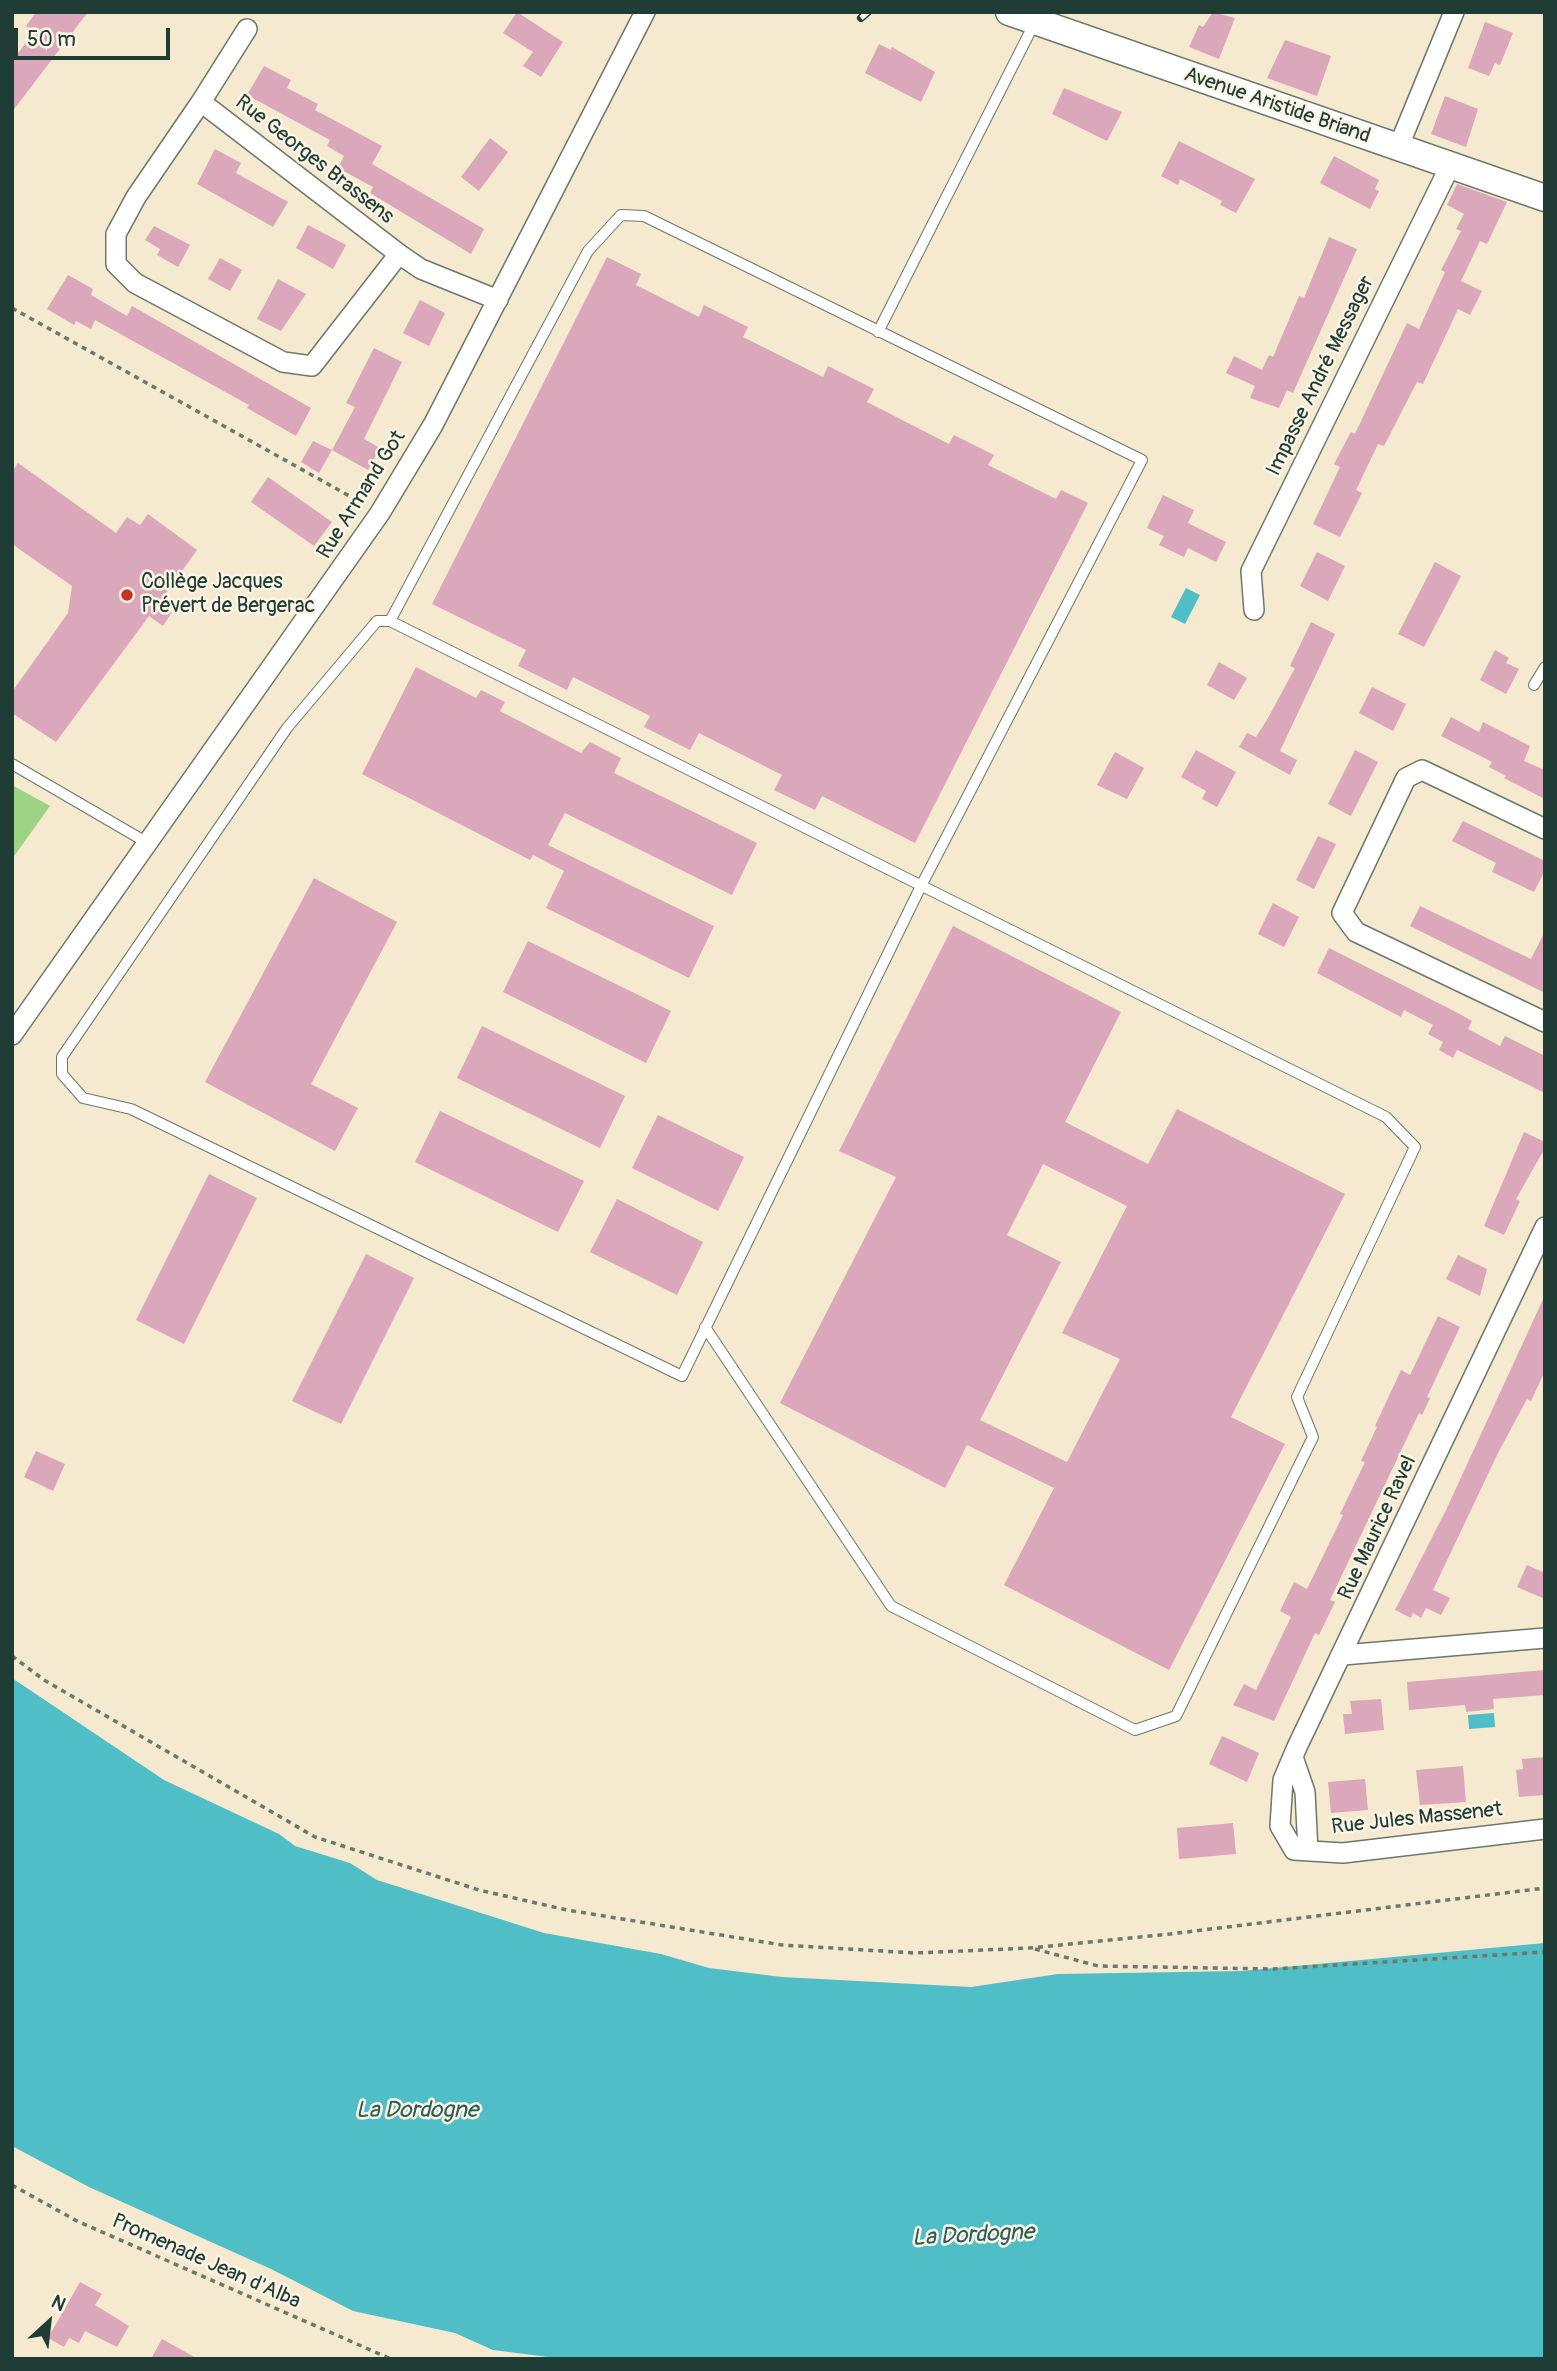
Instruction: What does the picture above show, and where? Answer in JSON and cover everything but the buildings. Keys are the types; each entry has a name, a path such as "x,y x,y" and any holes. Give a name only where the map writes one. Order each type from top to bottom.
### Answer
{"main road":[{"name":"Avenue Aristide Briand","path":"1009,12 1545,198"}],"street":[{"name":"Rue Armand Got","path":"12,1035 380,513 433,425 645,12"},
{"path":"1398,148 1454,12"},
{"name":"Rue Georges Brassens","path":"247,29 136,197 116,234 116,264 135,283 283,362 312,366 399,254"},
{"name":"Rue Georges Brassens","path":"201,102 421,269 498,300"},
{"name":"Impasse André Messager","path":"1254,610 1251,572 1450,166"},
{"path":"1545,829 1422,771 1406,778 1342,913 1356,932 1545,1022"},
{"name":"Rue Maurice Ravel","path":"1301,1850 1280,1826 1283,1780 1545,1227"},
{"path":"1343,1655 1545,1639"},
{"name":"Rue Jules Massenet","path":"1301,1850 1343,1853 1545,1829"}],"lane":[{"path":"878,332 1035,22"},
{"path":"390,621 588,251 621,215 644,216 1142,460 920,886 681,1376 131,1109 83,1098 62,1074 62,1057 287,728 377,621 390,621 920,886 1386,1118 1415,1147 1297,1397 1313,1437 1176,1716 1135,1730 891,1606 705,1327"},
{"path":"1534,685 1545,667"},
{"path":"12,764 146,842"}],"path":[{"path":"12,308 380,513"},
{"path":"12,1656 44,1680 315,1837 479,1891 567,1910 782,1945 915,1953 1030,1948 1196,1931 1545,1888"},
{"path":"1030,1948 1098,1966 1273,1969 1545,1952"},
{"name":"Promenade Jean d'Alba","path":"12,2185 77,2221 391,2359"}],"green space":[{"path":"12,785 50,806 12,859"}],"water":[{"path":"1186,588 1200,595 1185,624 1171,617"},
{"name":"La Dordogne","path":"12,1678 164,1780 279,1834 295,1846 350,1863 377,1880 544,1933 661,1954 709,1968 782,1977 971,1987 1058,1974 1242,1971 1545,1943 1545,2359 564,2359 493,2350 455,2333 353,2311 271,2269 89,2187 12,2146"},
{"path":"1494,1713 1495,1727 1469,1729 1468,1715"}],"railway":[{"path":"861,18 868,12"}],"place":[{"name":"Collège Jacques Prévert de Bergerac","path":"127,595"}]}
